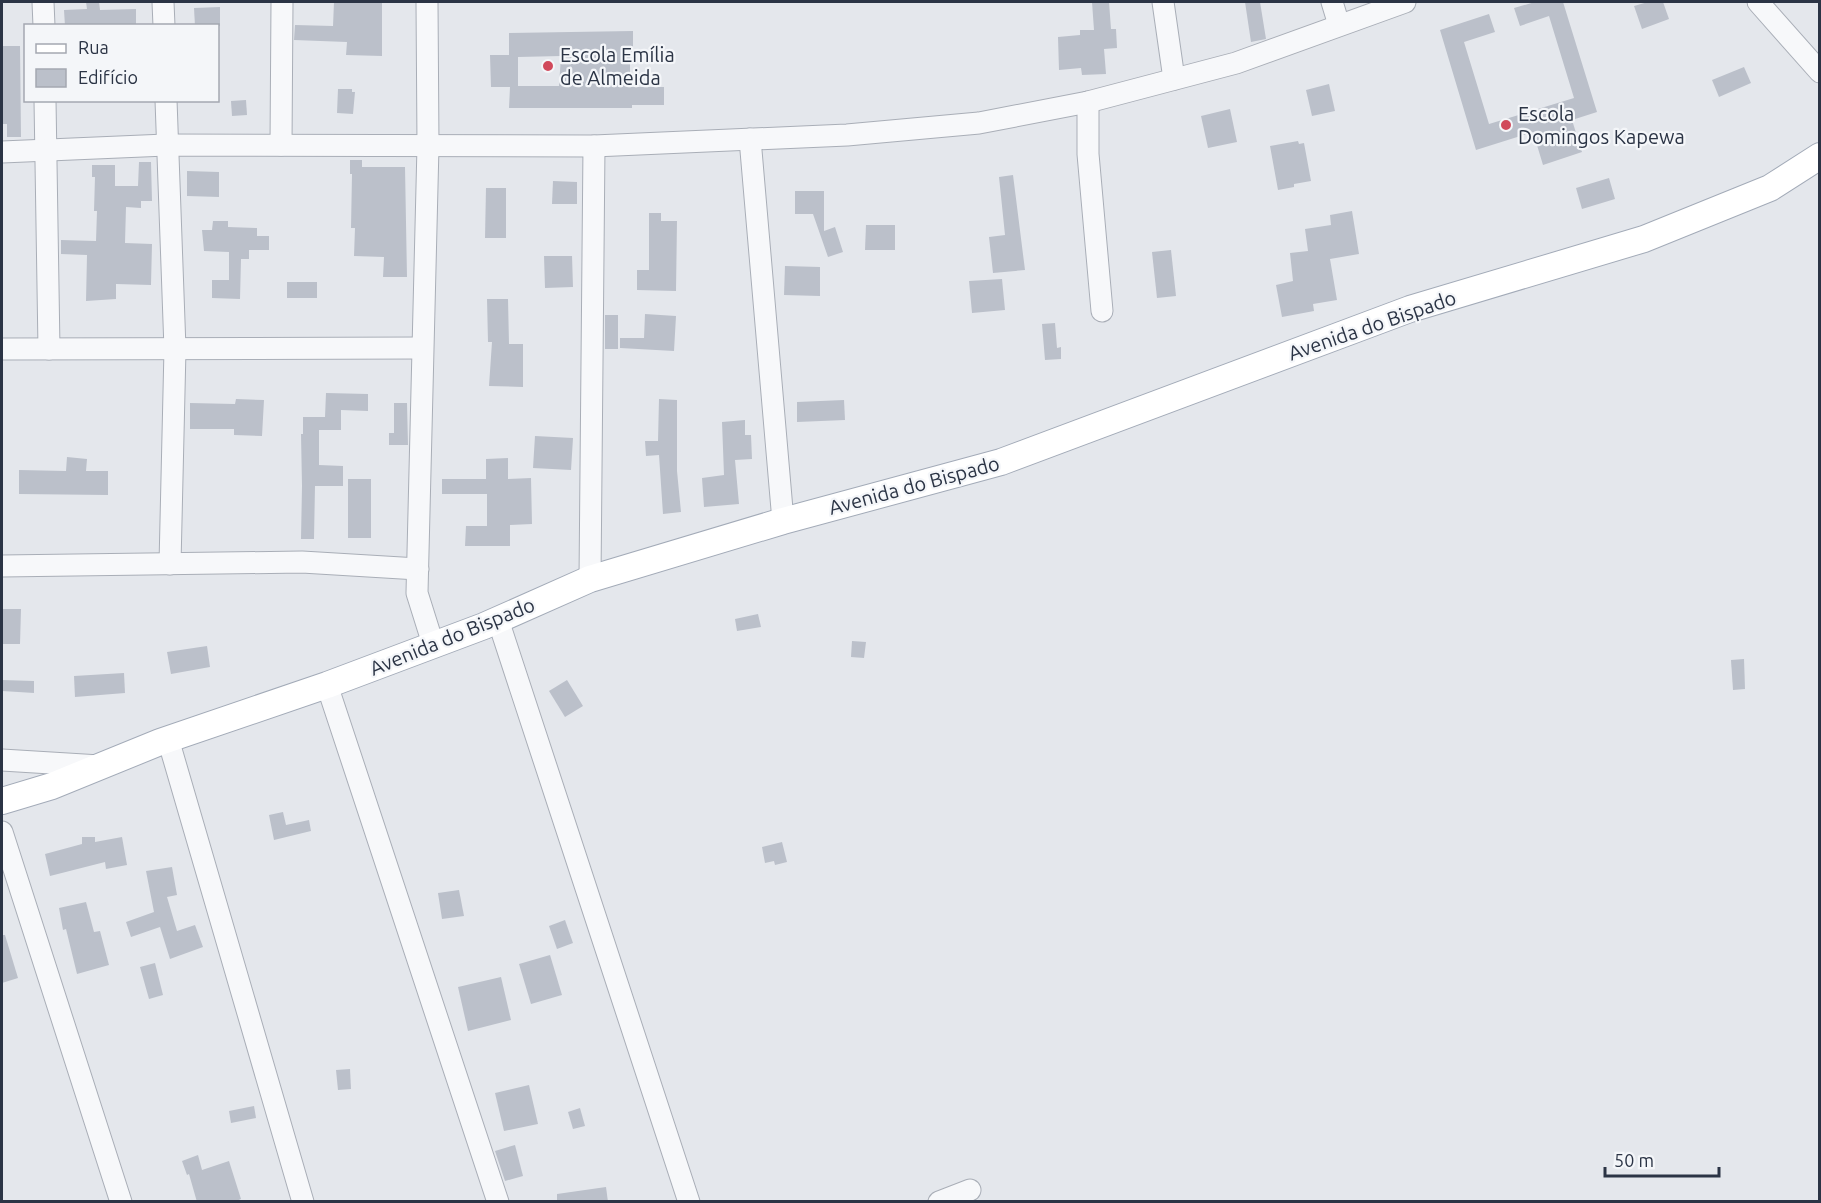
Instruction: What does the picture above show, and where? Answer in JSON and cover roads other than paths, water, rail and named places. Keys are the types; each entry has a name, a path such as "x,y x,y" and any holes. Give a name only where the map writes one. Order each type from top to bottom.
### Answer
{"main road":[{"name":"Avenida do Bispado","path":"2,801 52,786 168,740 327,685 498,620 590,579 783,521 1001,462 1410,309 1644,239 1770,188 1820,156"}],"street":[{"path":"43,2 44,24"},
{"path":"164,2 164,24"},
{"path":"281,146 282,2"},
{"path":"427,2 428,146 417,593 433,644"},
{"path":"1163,2 1174,79"},
{"path":"1332,2 1339,25"},
{"path":"2,152 166,145 594,146 847,135 979,123 1088,102 1236,63 1405,2"},
{"path":"1758,2 1820,72"},
{"path":"45,102 49,350"},
{"path":"166,102 175,349 170,564"},
{"path":"1088,102 1088,154 1102,311"},
{"path":"750,139 783,521"},
{"path":"590,579 594,146"},
{"path":"2,349 423,348"},
{"path":"2,567 302,562 418,569"},
{"path":"498,620 689,1202"},
{"path":"327,685 498,1202"},
{"path":"168,740 303,1202"},
{"path":"2,760 102,766"},
{"path":"2,832 121,1202"},
{"path":"939,1202 970,1190"}],"place":[{"name":"Escola Emília de Almeida","path":"548,66"},
{"name":"Escola Domingos Kapewa","path":"1506,125"}]}
